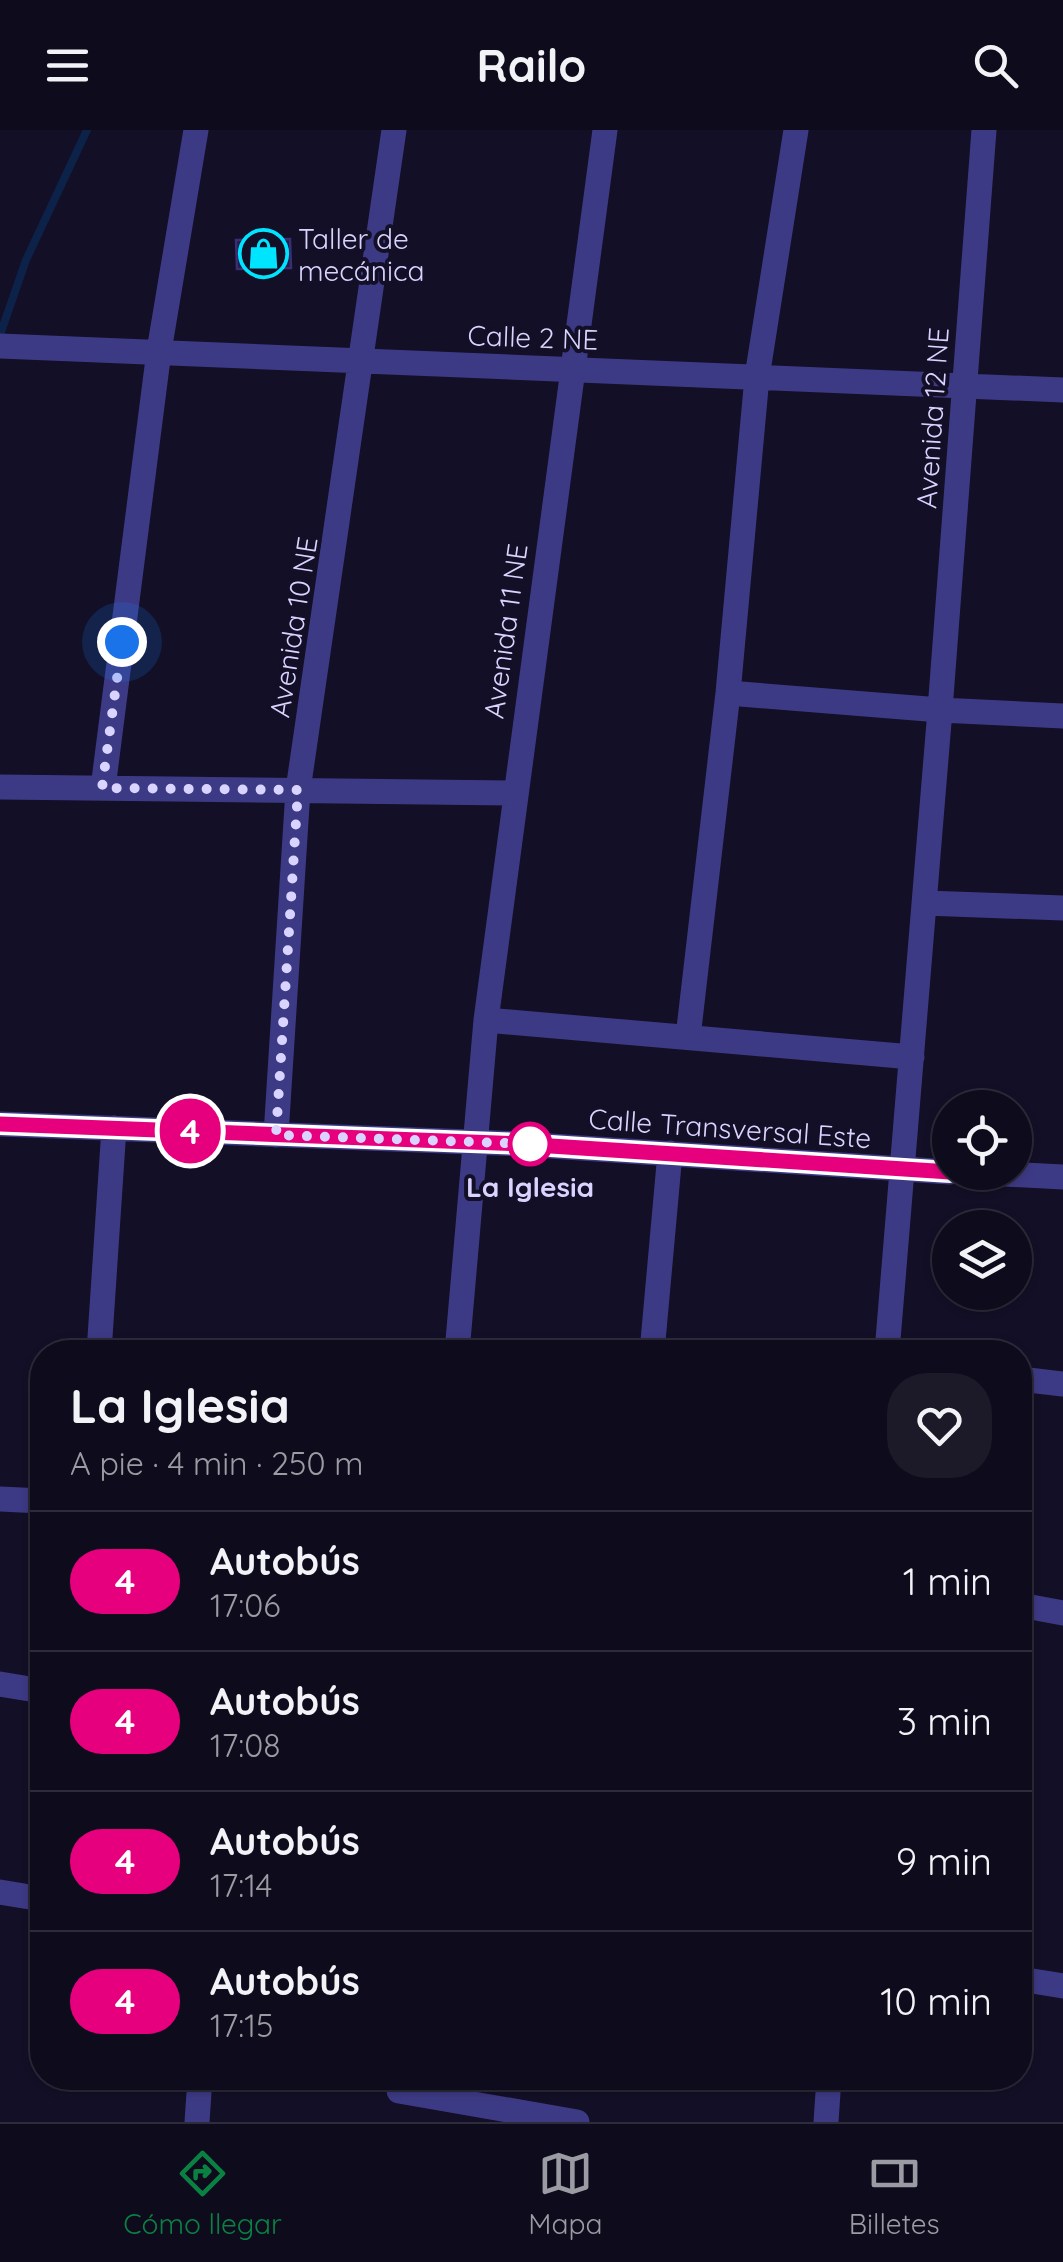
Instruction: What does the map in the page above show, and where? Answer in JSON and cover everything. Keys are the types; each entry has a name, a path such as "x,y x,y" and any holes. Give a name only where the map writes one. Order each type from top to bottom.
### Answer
{"street":[{"path":"102,788 159,351 196,130"},
{"name":"Avenida 10 NE","path":"276,1135 298,790 394,130"},
{"name":"Avenida 11 NE","path":"458,1340 486,1020 513,793 605,130"},
{"path":"688,1038 728,693 757,377 796,130"},
{"name":"Avenida 12 NE","path":"888,1340 984,130"},
{"name":"Calle 2 NE","path":"13,346 1063,390"},
{"path":"728,693 1063,716"},
{"path":"0,787 513,793"},
{"path":"924,903 1063,908"},
{"path":"486,1020 912,1057"},
{"name":"Calle Transversal Este","path":"13,1125 474,1142 932,1171"},
{"path":"100,1340 114,1128"},
{"path":"653,1340 670,1153"},
{"path":"1032,1175 1063,1177"},
{"path":"1032,1380 1063,1384"},
{"path":"0,1499 30,1500"},
{"path":"1032,1607 1063,1613"},
{"path":"0,1684 30,1688"},
{"path":"0,1892 30,1898"},
{"path":"1032,1981 1063,1986"},
{"path":"198,2122 199,2090"},
{"path":"427,2090 577,2122"},
{"path":"826,2122 829,2090"}],"building":[{"name":"Taller de mecánica","path":"290,239 291,268 237,269 236,240"}],"waterway":[{"path":"0,335 26,260 87,130"}],"bus line":[{"name":"4","path":"0,1124 520,1144 932,1171"}],"place":[{"name":"Taller de mecánica","path":"263,254"},
{"name":"La Iglesia","path":"530,1144"}],"route":[{"path":"122,642 102,788 298,790 276,1135 530,1144"}]}
